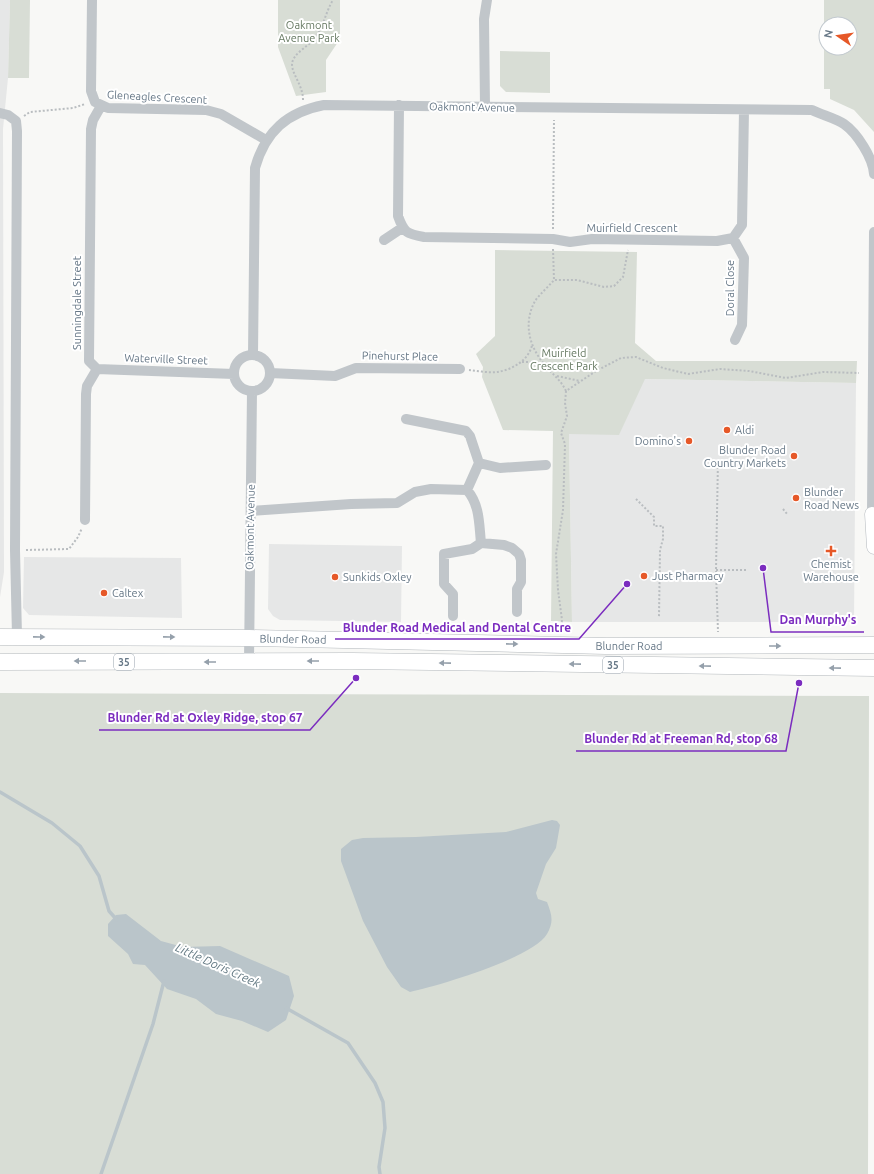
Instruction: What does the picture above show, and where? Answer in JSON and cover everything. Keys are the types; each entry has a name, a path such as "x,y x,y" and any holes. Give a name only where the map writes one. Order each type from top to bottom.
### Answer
{"main road":[{"name":"Blunder Road","path":"0,637 249,638 606,646 874,645"},
{"name":"Blunder Road","path":"0,662 352,661 874,668"}],"street":[{"name":"Gleneagles Crescent","path":"92,0 90,91 97,103 108,108 206,110 221,114 266,140"},
{"path":"485,107 484,19 486,0"},
{"name":"Sunningdale Street","path":"97,103 91,130 89,361 97,369"},
{"name":"Oakmont Avenue","path":"253,356 254,181 259,156 266,140 276,128 290,118 304,111 324,105 812,110 844,125 860,143 874,163 874,174"},
{"path":"384,240 402,228 398,216 399,105"},
{"path":"733,238 742,225 744,110"},
{"path":"0,113 8,115 16,120 17,131 15,550 17,636"},
{"name":"Muirfield Crescent","path":"402,228 410,235 424,237 553,239 570,242 592,239 717,241 733,238"},
{"path":"874,232 874,547"},
{"name":"Doral Close","path":"733,238 744,258 742,325 735,340"},
{"path":"247,356 253,356 263,359 269,368 270,373 267,384 258,390 252,391 247,390 238,384 234,374 238,363 247,356"},
{"name":"Pinehurst Place","path":"270,373 335,376 356,368 460,369"},
{"path":"85,520 86,394 87,386 97,369"},
{"name":"Waterville Street","path":"97,369 234,374"},
{"name":"Oakmont Avenue","path":"249,662 252,391"},
{"path":"406,419 466,431 470,436 479,463 467,490"},
{"path":"479,463 500,468 546,465"},
{"path":"251,511 351,504 397,503 415,492 426,490 467,490 474,497 478,507 481,543"},
{"path":"453,616 453,594 444,584 444,554 472,549 481,543 504,545 512,548 519,554 521,560 520,582 517,589 517,612"}],"path":[{"path":"304,111 303,92 292,70 292,62 295,57 313,40 322,27 333,0"},
{"path":"16,120 30,112 73,108 97,103"},
{"path":"554,120 554,280 536,300 528,322 532,345 544,365 563,384 566,391 565,403 567,416 561,433 565,444 563,510 556,554 558,590 562,620 560,630"},
{"path":"554,280 577,280 604,287 614,286 623,277 626,271 629,239"},
{"path":"522,362 529,355 532,345"},
{"path":"566,391 621,358 636,357 663,368 688,374 720,369 749,371 786,378 823,372 859,373"},
{"path":"460,369 497,372 522,362 535,362 544,365"},
{"path":"555,376 581,381"},
{"path":"718,459 716,570 718,632"},
{"path":"636,499 654,517 654,526 663,526 663,539 660,550 659,617"},
{"path":"783,509 788,515"},
{"path":"15,550 69,549 78,537 85,520"},
{"path":"716,570 748,570"}],"shaded area":[{"path":"0,0 10,0 8,78 3,129 4,572 0,597"},
{"path":"644,379 856,383 854,622 572,622 569,434 619,434"},
{"name":"Sunkids Oxley","path":"269,544 402,546 401,622 280,620 273,616 268,609"},
{"path":"24,557 181,558 182,618 29,615 23,608"}],"green space":[{"path":"10,0 30,0 29,78 8,78"},
{"name":"Oakmont Avenue Park","path":"278,0 340,0 340,39 326,60 326,92 296,96 278,47"},
{"path":"824,0 874,0 874,132 854,110 830,99 830,89 824,89 824,56 858,56 858,16 824,16"},
{"path":"500,51 550,52 550,93 506,92 500,86"},
{"name":"Muirfield Crescent Park","path":"495,250 637,252 635,343 656,361 857,361 856,383 645,379 619,435 569,434 572,622 551,621 553,431 503,430 482,377 483,367 476,354 495,336"},
{"path":"0,693 869,696 868,1174 0,1174"}],"water":[{"path":"552,820 557,821 560,825 556,848 546,864 536,893 538,899 547,902 552,918 551,926 547,934 538,943 524,952 484,970 410,992 401,987 387,967 363,921 341,861 341,849 352,840 363,838 416,837 506,832"},
{"path":"126,914 161,941 183,947 220,946 289,976 294,996 286,1020 268,1032 242,1021 216,1014 196,999 167,989 145,965 133,964 128,954 108,936 108,924 116,915"}],"waterway":[{"name":"Little Doris Creek","path":"0,792 52,823 80,846 99,876 109,911 117,920"},
{"path":"101,1174 153,1024 164,981"},
{"name":"Little Doris Creek","path":"286,1008 348,1043 375,1083 383,1102 385,1128 379,1167 380,1174"}],"place":[{"name":"Aldi","path":"727,430"},
{"name":"Domino's","path":"689,441"},
{"name":"Blunder Road Country Markets","path":"794,456"},
{"name":"Blunder Road News","path":"796,498"},
{"name":"Chemist Warehouse","path":"831,551"},
{"name":"Dan Murphy's","path":"763,568"},
{"name":"Just Pharmacy","path":"644,576"},
{"name":"Sunkids Oxley","path":"335,577"},
{"name":"Blunder Road Medical and Dental Centre","path":"627,584"},
{"name":"Caltex","path":"104,593"},
{"name":"Blunder Rd at Oxley Ridge, stop 67","path":"356,678"},
{"name":"Blunder Rd at Freeman Rd, stop 68","path":"799,683"}]}
